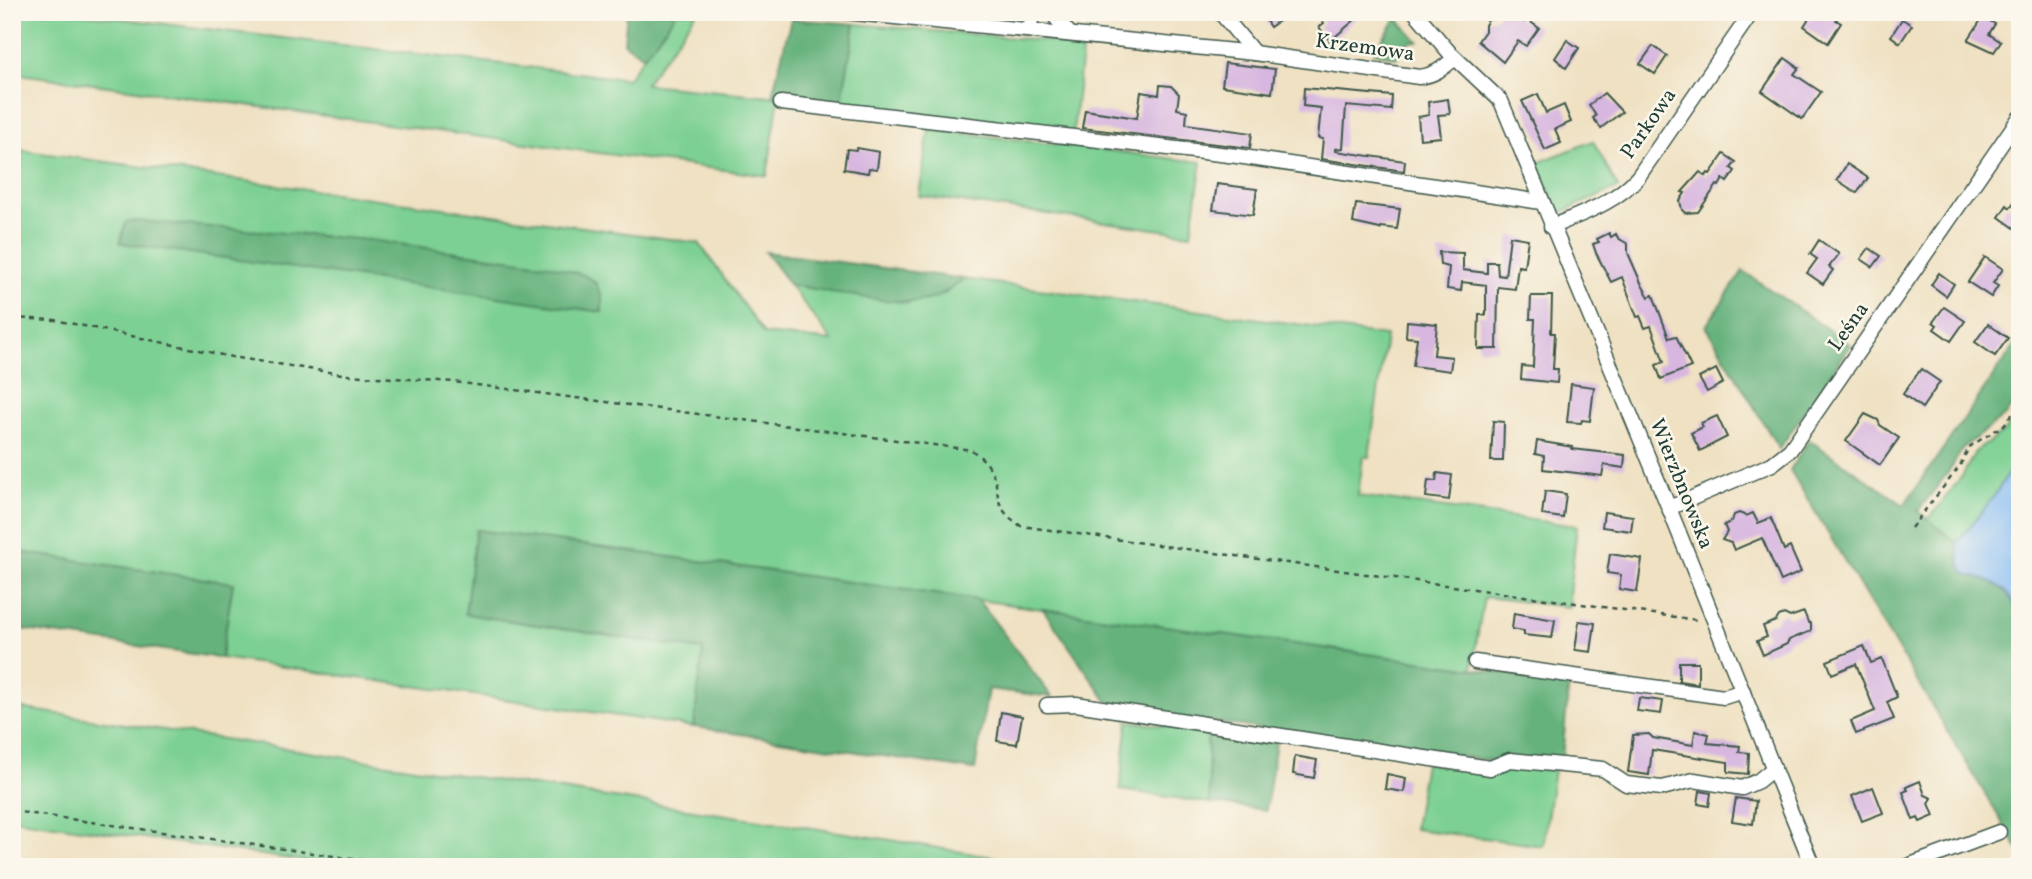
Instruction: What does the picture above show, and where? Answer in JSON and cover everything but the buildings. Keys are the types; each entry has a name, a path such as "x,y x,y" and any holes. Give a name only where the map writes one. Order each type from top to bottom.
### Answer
{"street":[{"name":"Krzemowa","path":"845,12 1254,53 1419,78 1431,76 1455,58"},
{"path":"1029,29 1033,12"},
{"path":"1051,12 1069,33"},
{"path":"1220,12 1254,53"},
{"name":"Wierzbnowska","path":"1415,12 1455,58 1501,101 1813,867"},
{"name":"Parkowa","path":"1551,227 1613,200 1627,189 1752,12"},
{"path":"782,103 1237,156 1541,202"},
{"name":"Leśna","path":"1669,508 1772,464 1790,450 2020,117"},
{"path":"1475,662 1724,697 1743,691"},
{"path":"1047,705 1076,704 1490,768 1510,760 1603,769 1626,784 1638,787 1662,788 1694,780 1742,788 1774,768"},
{"path":"1905,867 1999,832"}],"path":[{"path":"12,318 55,320 232,357 348,375 454,382 972,450 988,465 996,485 999,504 1006,516 1021,526 1715,622"},
{"path":"1911,528 1960,466 1969,447 2004,425 2020,404"},
{"path":"12,811 412,867"}],"green space":[{"path":"12,12 64,12 627,79 677,12 697,12 645,84 779,97 767,176 12,73"},
{"path":"627,12 677,12 644,56 624,43"},
{"path":"1394,15 1418,41 1408,42 1396,58 1374,52 1394,22"},
{"path":"791,19 855,24 841,105 772,95"},
{"path":"855,24 1083,44 1073,132 841,105"},
{"path":"929,129 1202,162 1191,234 919,196"},
{"path":"1593,141 1618,188 1559,213 1537,163"},
{"path":"12,149 699,243 764,334 832,341 790,285 908,303 944,294 964,279 1386,336 1369,457 1363,457 1358,496 1577,526 1570,607 1484,597 1472,669 476,530 465,614 703,650 694,727 221,658 233,583 12,551"},
{"path":"126,222 370,240 550,265 584,275 595,282 602,297 602,312 120,243"},
{"path":"765,252 964,279 931,299 901,301 862,297 790,285"},
{"path":"1743,271 1851,345 1779,449 1706,326"},
{"path":"2020,338 2020,396 2005,415 1964,447 1918,511 1957,543 1960,564 1965,574 1999,586 2010,597 2020,616 2020,852 1790,470 1809,440 1904,505"},
{"path":"2020,414 2020,454 1995,495 1957,543 1928,520 1963,475 1975,452 2005,431"},
{"path":"476,530 978,600 1052,697 988,689 975,770 694,727 703,650 465,614"},
{"path":"12,551 233,583 221,658 12,628"},
{"path":"1043,609 1569,682 1562,758 1494,761 1112,708"},
{"path":"12,707 885,839 1027,863 1030,867 347,867 12,819"},
{"path":"1128,721 1207,732 1210,803 1120,790"},
{"path":"1207,732 1276,742 1266,810 1210,803"},
{"path":"1425,763 1500,774 1513,765 1554,770 1543,846 1414,829"}],"water":[{"path":"2020,454 2020,616 2010,597 1999,586 1965,574 1960,564 1957,543 1995,495"}]}
